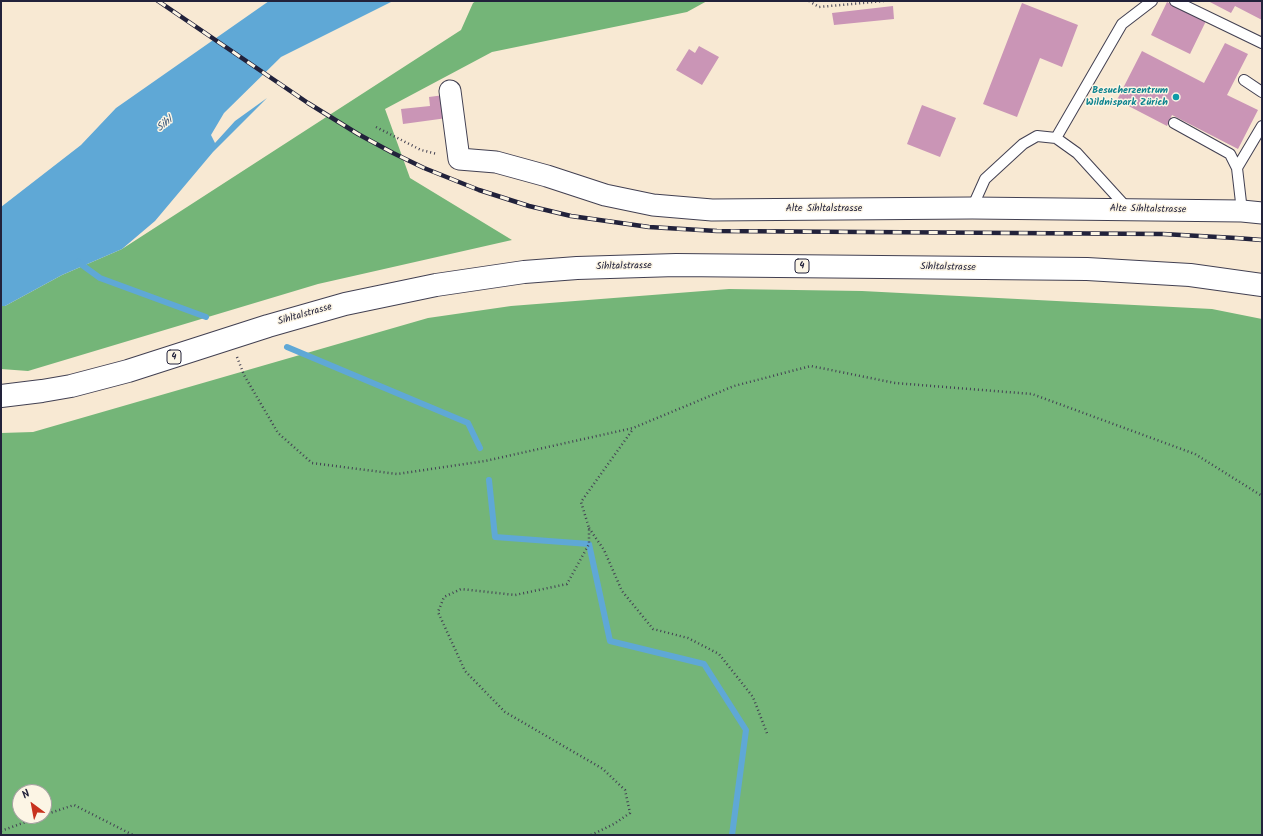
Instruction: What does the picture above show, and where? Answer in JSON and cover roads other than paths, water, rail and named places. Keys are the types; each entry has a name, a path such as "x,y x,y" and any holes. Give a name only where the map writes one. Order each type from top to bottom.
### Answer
{"main road":[{"name":"Sihltalstrasse","path":"1,396 72,386 128,371 268,326 345,304 436,285 524,272 576,268 676,265 1087,269 1190,276 1262,285"}],"street":[{"name":"Alte Sihltalstrasse","path":"450,91 459,158 496,162 547,176 605,195 653,205 712,210 972,208 1242,211 1262,213"}],"lane":[{"path":"1056,138 1122,24 1152,1"},
{"path":"1175,1 1262,43"},
{"path":"1244,80 1262,92"},
{"path":"1174,123 1230,154 1237,168 1242,211"},
{"path":"1237,168 1262,126"},
{"path":"972,208 985,179 1023,144 1037,136 1056,138 1077,153 1129,210"}],"water":[{"name":"Sihl","path":"269,1 393,1 281,57 224,113 211,135 215,143 235,121 267,98 213,152 155,221 122,249 62,275 5,306 1,306 1,207 81,145 116,108"}],"waterway":[{"path":"78,262 100,278 206,317"},
{"path":"287,347 468,423 480,448"},
{"path":"489,480 495,537 589,544 610,641 704,664 746,730 732,835"}],"railway":[{"path":"158,1 308,103 358,134 393,153 424,168 479,190 529,206 571,216 649,227 717,231 1163,234 1262,240"}],"place":[{"name":"Besucherzentrum Wildnispark Zürich","path":"1176,97"}]}
